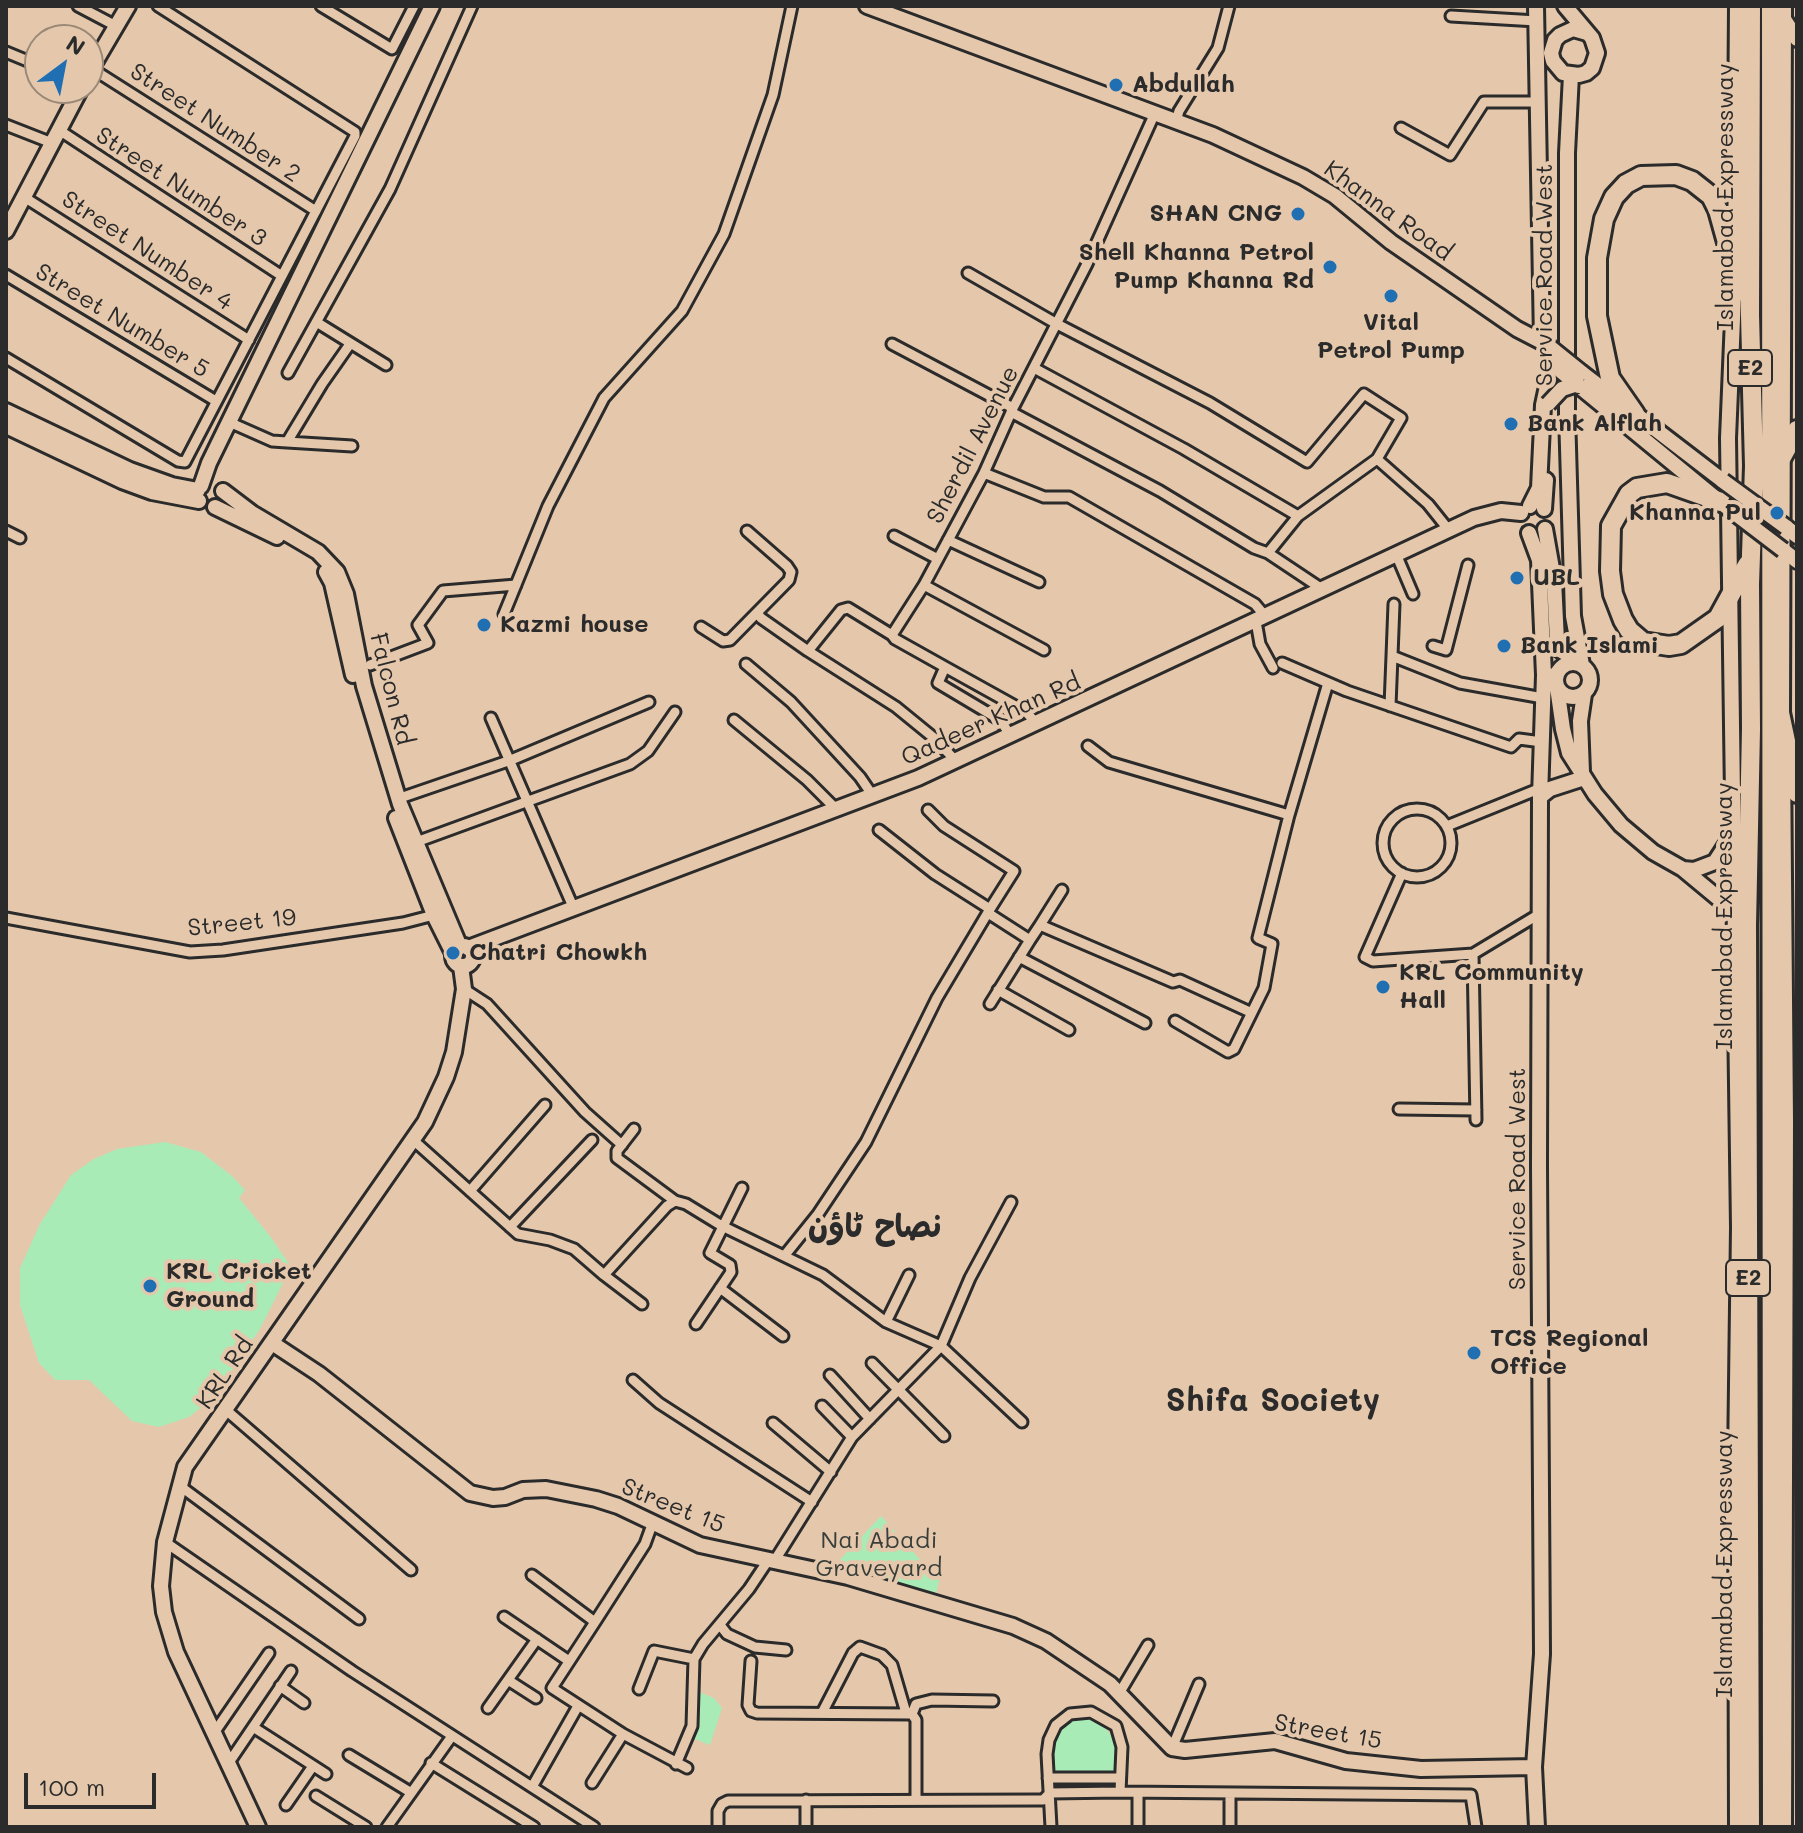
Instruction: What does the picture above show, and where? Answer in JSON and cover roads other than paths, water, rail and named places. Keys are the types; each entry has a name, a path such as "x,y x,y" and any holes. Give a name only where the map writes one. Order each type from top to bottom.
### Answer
{"highway":[{"name":"Islamabad Expressway","path":"1750,1827 1747,894 1754,466 1750,300 1751,6"},
{"name":"Islamabad Expressway","path":"1780,10 1771,476 1780,1823"},
{"path":"1635,414 1610,378 1597,316 1597,258 1604,219 1614,197 1626,184 1641,176 1676,175 1692,181 1711,196 1718,210 1735,271 1750,300"},
{"path":"1771,476 1797,430"},
{"path":"1722,504 1667,483 1637,488 1621,506 1611,526 1610,571 1613,594 1623,620 1643,642 1669,646 1692,639 1718,618 1751,557"},
{"path":"1771,666 1797,793"}],"street":[{"path":"78,6 116,26"},
{"path":"104,47 128,6"},
{"path":"6,358 185,462 356,134 158,6"},
{"path":"321,6 392,49 414,6"},
{"path":"209,463 209,471 220,487 223,500 215,507 206,508 199,493 209,463 432,6"},
{"path":"288,373 390,189 472,6"},
{"path":"504,614 548,506 604,398 682,311 724,234 773,95 792,6"},
{"name":"Khanna Road","path":"867,6 891,10 1176,121 1303,177 1347,205 1391,242 1546,351 1722,504 1797,561"},
{"path":"1176,121 1218,48 1229,6"},
{"path":"1451,16 1537,18 1557,68 1571,75 1586,73 1596,61 1596,45 1565,6"},
{"path":"1737,6 1735,271 1728,438 1739,1227 1737,1827"},
{"path":"1780,10 1797,39"},
{"path":"1780,10 1784,144 1781,458 1783,726 1791,1127 1786,1200 1784,1748 1780,1823"},
{"name":"Service Road West","path":"1529,516 1539,488 1546,351 1537,18"},
{"path":"1551,53 1555,40 1566,31 1573,29 1587,33"},
{"name":"Service Road West","path":"1571,75 1567,168 1567,414 1573,616 1582,665"},
{"name":"Street Number 2","path":"104,80 316,211"},
{"path":"1401,128 1450,155 1484,102 1538,102"},
{"path":"6,231 11,211 24,197 73,104"},
{"name":"Sherdil Avenue","path":"892,635 924,585 984,473 1012,410 1093,252 1155,113"},
{"name":"Street Number 3","path":"6,125 55,137 282,276"},
{"path":"1784,144 1797,126"},
{"name":"Street Number 4","path":"24,197 249,340"},
{"path":"968,273 1057,324 1210,403 1307,462 1364,394 1401,418 1377,459 1298,516 1268,553"},
{"name":"Street Number 5","path":"6,275 216,401"},
{"path":"318,323 386,365"},
{"path":"287,442 350,344"},
{"path":"892,344 1160,491 1254,548 1268,553 1322,589"},
{"path":"1034,368 1184,449 1298,516"},
{"path":"1580,381 1562,389 1548,404 1529,516 1539,560 1553,679 1569,753 1580,776 1621,825 1653,852 1683,869 1736,913"},
{"name":"Khanna Road","path":"1580,381 1635,414 1791,532"},
{"path":"6,411 130,470 199,493"},
{"path":"229,422 272,441 352,446"},
{"path":"6,426 152,492 199,493"},
{"path":"1377,459 1428,504 1448,529"},
{"path":"984,473 1044,497 1069,497 1255,604 1261,622 1260,644 1277,665 1511,747 1519,739 1542,742"},
{"path":"199,493 206,483 220,487"},
{"name":"Falcon Rd","path":"220,487 252,513 318,552 337,572 346,594 364,686 400,804 463,954"},
{"name":"Falcon Rd","path":"215,507 300,549 329,575 390,804 434,915 463,954"},
{"name":"Qadeer Khan Rd","path":"463,954 920,785 1448,529 1490,512 1529,516"},
{"path":"1529,516 1548,521 1545,529 1554,580 1560,650 1574,653 1578,648"},
{"name":"Qadeer Khan Rd","path":"463,954 873,796 1478,524 1529,516"},
{"path":"6,531 20,538"},
{"path":"701,627 726,642 758,614 789,580 791,572 747,531"},
{"path":"894,536 938,559"},
{"path":"948,540 1039,582"},
{"path":"1399,561 1413,594"},
{"path":"1433,646 1446,650 1468,565"},
{"path":"370,665 428,643 418,625 443,591 516,585"},
{"path":"924,585 1044,650"},
{"path":"1390,706 1394,604"},
{"path":"808,651 841,610 848,608 895,639 1026,712 1037,724"},
{"path":"758,614 808,651 896,707 955,760"},
{"path":"1392,656 1460,683 1543,698"},
{"path":"746,664 791,702 860,777 873,796"},
{"path":"1553,679 1566,664 1582,665 1591,679 1584,694 1580,721 1580,776"},
{"path":"945,667 938,683 1000,720 1011,736"},
{"path":"1553,679 1569,697 1584,694"},
{"name":"Service Road West","path":"1537,1827 1534,1767 1542,1654 1539,1182 1542,742 1543,698 1553,679"},
{"path":"1175,1021 1228,1052 1234,1049 1264,988 1272,944 1258,938 1289,815 1328,683"},
{"path":"403,797 511,760 649,702"},
{"path":"419,841 630,764 648,751 675,712"},
{"path":"491,718 574,909"},
{"path":"734,720 807,780 836,809"},
{"path":"1088,746 1109,762 1289,815"},
{"path":"1447,826 1580,776"},
{"path":"1413,809 1426,810 1438,816 1447,826 1451,839 1450,853 1434,873 1422,877 1402,873 1388,860 1383,848 1384,834 1390,822 1400,813 1413,809"},
{"path":"785,1255 818,1214 866,1142 937,998 1014,871 944,826 928,810"},
{"path":"879,830 935,874 1030,940"},
{"path":"1683,869 1694,870 1715,862 1735,832"},
{"path":"1402,873 1365,957 1373,961 1473,954 1541,913"},
{"path":"990,1004 1062,890"},
{"name":"Street 19","path":"6,918 190,952 238,948 403,923 434,915"},
{"path":"1040,925 1173,982 1180,980 1250,1012"},
{"name":"KRL Rd","path":"258,1827 176,1652 164,1612 161,1586 165,1542 185,1467 425,1122 454,1052 464,989 463,954"},
{"path":"1399,1109 1476,1115 1473,954"},
{"path":"1019,957 1145,1023"},
{"path":"464,989 487,1004 585,1112 622,1145"},
{"path":"998,990 1069,1030"},
{"path":"470,1191 545,1105"},
{"path":"634,1129 617,1158 675,1201 823,1275 886,1322 941,1346 1022,1422"},
{"path":"412,1139 518,1234 550,1240 574,1249 642,1304"},
{"path":"510,1227 592,1140"},
{"path":"1786,1200 1797,1184"},
{"path":"696,1324 732,1267 710,1253 742,1188"},
{"path":"604,1275 675,1201"},
{"path":"676,1764 692,1726 694,1659 772,1559 852,1437 941,1346 970,1278 1011,1202"},
{"path":"886,1322 909,1275"},
{"path":"720,1288 783,1336"},
{"name":"Street 15","path":"272,1343 319,1374 470,1493 493,1498 523,1490 546,1489 618,1506 700,1545 848,1577 1013,1626 1053,1645 1120,1692 1172,1748 1185,1750 1275,1741 1346,1761 1421,1769 1534,1767"},
{"path":"872,1363 944,1436"},
{"path":"830,1375 870,1419"},
{"path":"633,1380 659,1403 812,1502"},
{"path":"822,1406 852,1437"},
{"path":"226,1410 411,1570"},
{"path":"773,1423 831,1472"},
{"path":"180,1486 359,1619"},
{"path":"653,1522 645,1544 552,1688 623,1734 687,1768"},
{"path":"165,1542 352,1671 594,1827"},
{"path":"532,1575 595,1622"},
{"path":"504,1617 569,1661"},
{"path":"720,1625 727,1634 755,1647 786,1650"},
{"path":"488,1708 537,1639"},
{"path":"1120,1692 1148,1645"},
{"path":"822,1713 853,1653 860,1647 882,1655 892,1665 909,1713 916,1720 916,1799"},
{"path":"639,1689 654,1651 694,1659"},
{"path":"214,1733 269,1653"},
{"path":"751,1661 748,1705 751,1711 757,1713 909,1713"},
{"path":"228,1764 291,1671"},
{"path":"508,1680 536,1698"},
{"path":"1172,1748 1199,1684"},
{"path":"280,1686 304,1703"},
{"path":"909,1713 916,1704 932,1700 993,1701"},
{"path":"532,1787 578,1706"},
{"path":"1051,1827 1049,1740 1056,1725 1070,1714 1091,1712 1116,1726 1122,1747 1120,1792"},
{"path":"253,1727 326,1774"},
{"path":"592,1783 623,1734"},
{"path":"387,1827 452,1736"},
{"path":"1784,1748 1797,1760"},
{"path":"349,1755 410,1792"},
{"path":"431,1763 534,1827"},
{"path":"286,1805 313,1766"},
{"path":"1048,1778 1120,1778"},
{"path":"718,1827 718,1811 728,1801 1043,1800 1050,1793 1120,1792 1471,1795 1476,1827"},
{"path":"1138,1793 1138,1827"},
{"path":"1230,1793 1230,1827"},
{"path":"316,1796 366,1827"},
{"path":"1780,1823 1797,1799"},
{"path":"806,1800 806,1827"}],"place":[{"name":"Abdullah","path":"1116,85"},
{"name":"SHAN CNG","path":"1298,214"},
{"name":"Shell Khanna Petrol Pump Khanna Rd","path":"1330,267"},
{"name":"Vital Petrol Pump","path":"1391,296"},
{"name":"Bank Alflah","path":"1511,424"},
{"name":"Khanna Pul","path":"1777,513"},
{"name":"UBL","path":"1517,578"},
{"name":"Kazmi house","path":"484,625"},
{"name":"Bank Islami","path":"1504,646"},
{"name":"Chatri Chowkh","path":"453,953"},
{"name":"KRL Community Hall","path":"1383,987"},
{"name":"KRL Cricket Ground","path":"150,1286"},
{"name":"TCS Regional Office","path":"1474,1353"}],"district":[{"name":"نصاح ٹاؤن","path":"876,1227"},
{"name":"Shifa Society","path":"1273,1401"}],"park label":[{"name":"Nai Abadi Graveyard","path":"879,1555"}]}
